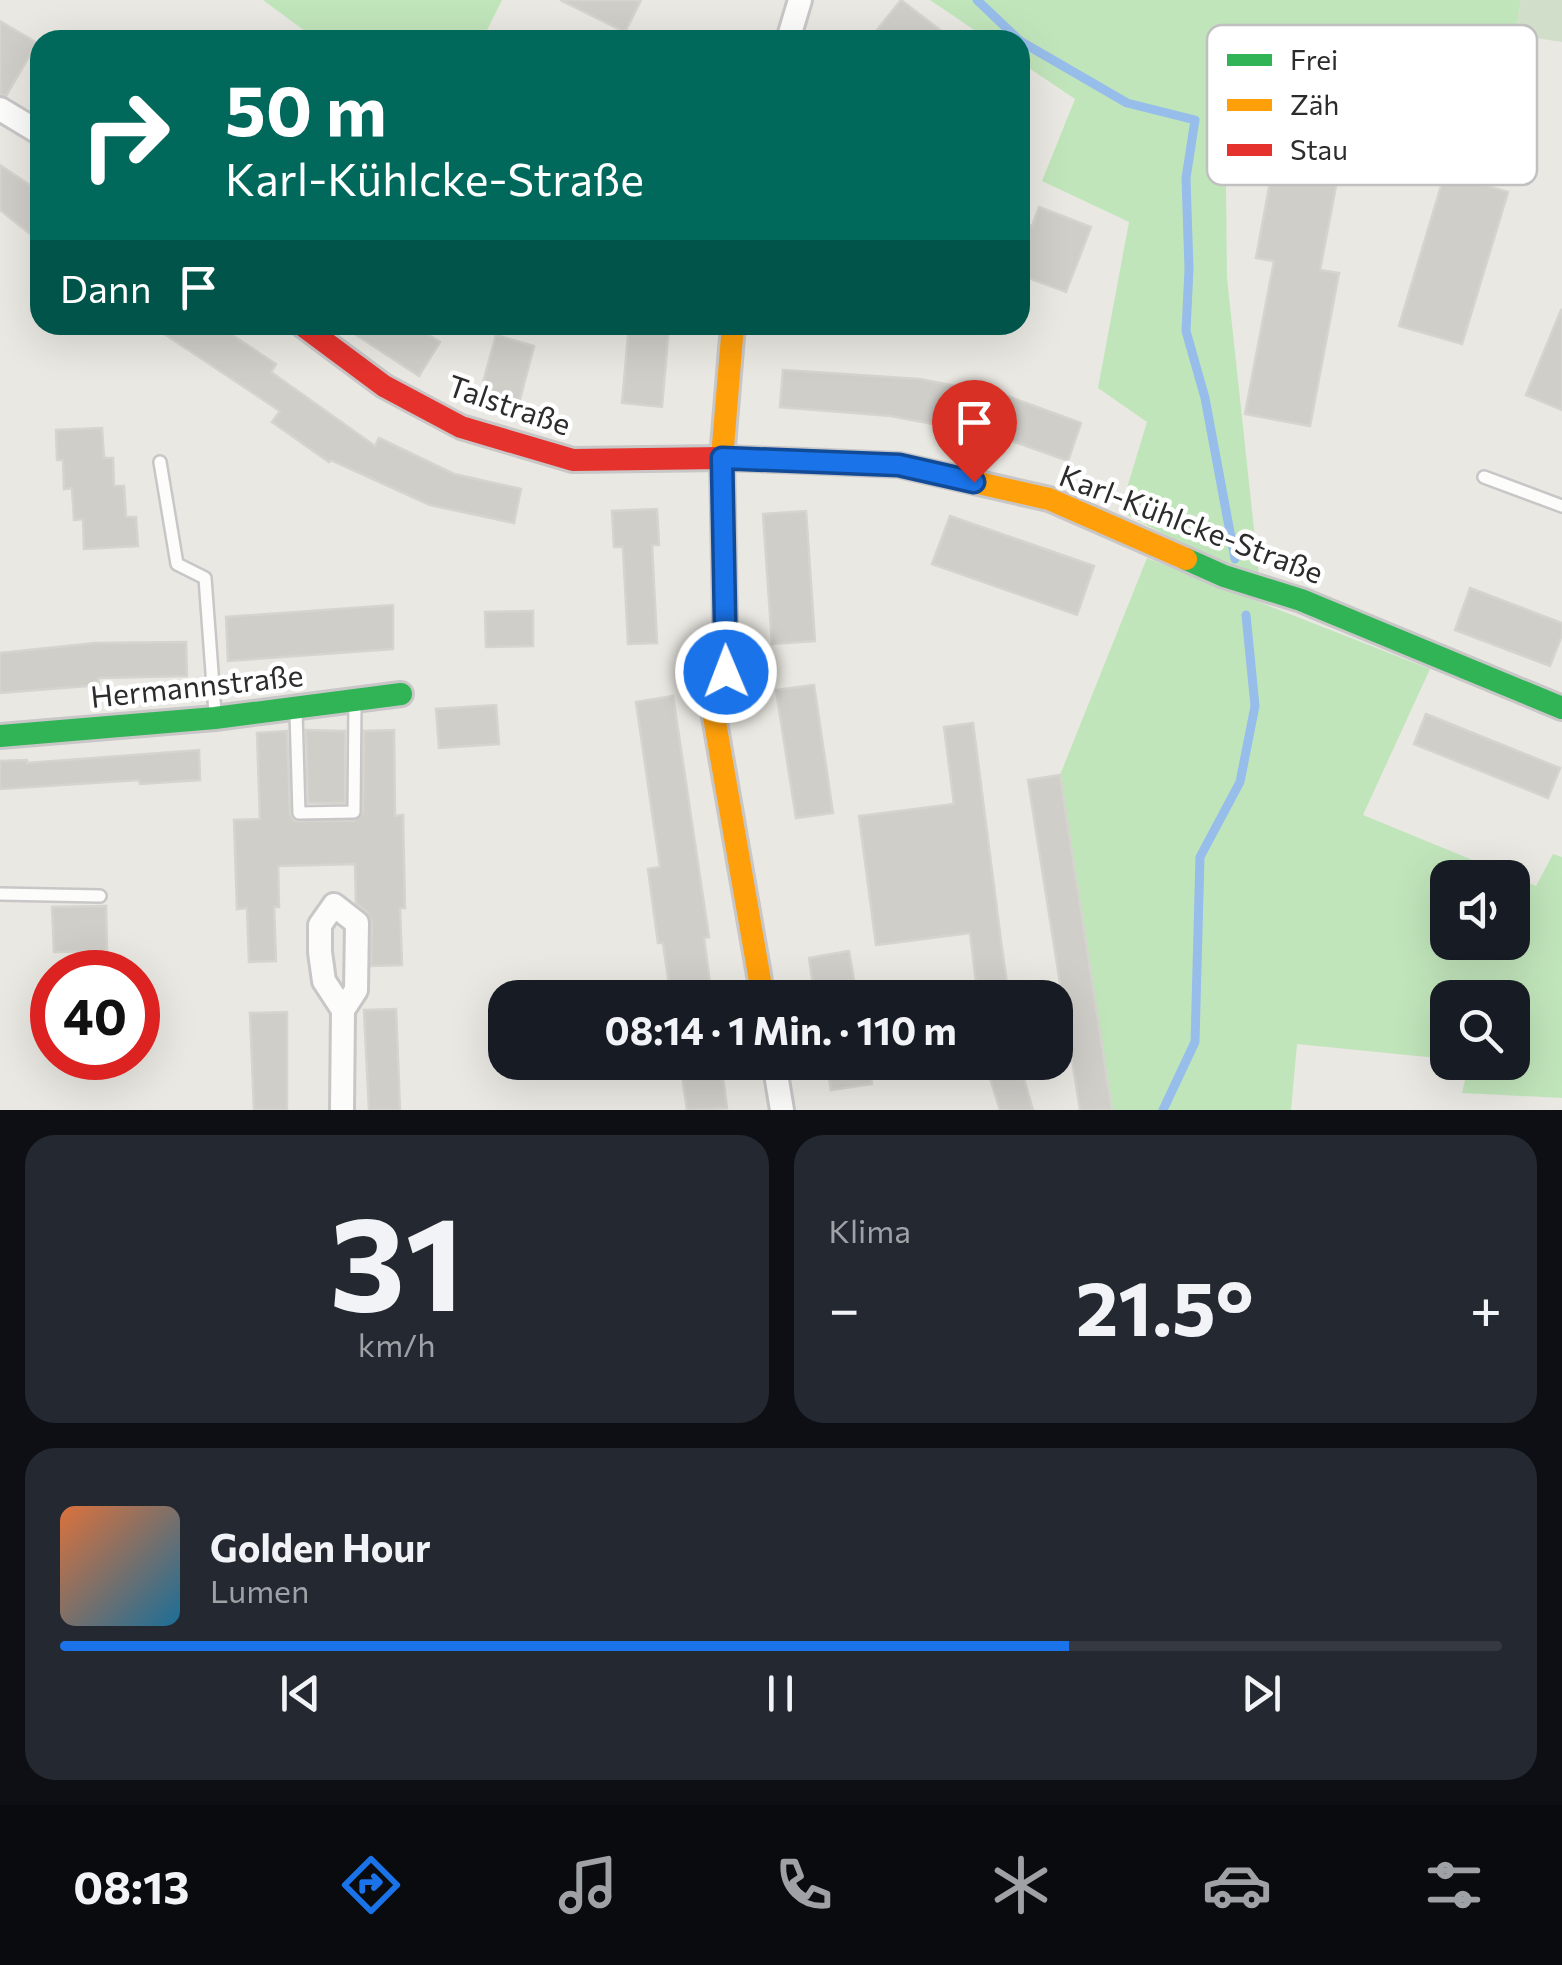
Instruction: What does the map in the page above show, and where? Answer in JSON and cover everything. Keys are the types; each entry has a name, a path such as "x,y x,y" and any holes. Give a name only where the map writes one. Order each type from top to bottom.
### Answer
{"street":[{"path":"791,30 800,0"},
{"path":"0,109 30,127"},
{"name":"Talstraße","path":"315,335 384,386 460,427 573,460 722,458"},
{"path":"733,335 722,458 726,672 712,705 759,980"},
{"name":"Karl-Kühlcke-Straße","path":"722,458 899,465 1049,499 1224,576 1301,600 1562,708"},
{"name":"Hermannstraße","path":"0,736 215,718 400,694"},
{"path":"342,1110 343,1010"},
{"path":"777,1080 782,1110"}],"lane":[{"path":"160,462 176,564 205,578 215,718"},
{"path":"1484,477 1562,506"},
{"path":"296,708 299,813 354,812 355,700"},
{"path":"0,894 100,896"}],"green space":[{"path":"263,0 502,0 487,30 304,30"},
{"path":"930,0 1521,0 1517,25 1207,25 1207,185 1226,185 1227,278 1260,585 1120,511 1147,422 1098,388 1129,222 1042,181 1075,99 1030,69 1030,30 974,30"},
{"path":"1521,0 1562,0 1562,42 1537,38 1537,25 1517,25"},
{"path":"1147,558 1430,669 1363,815 1473,860 1430,860 1430,960 1530,960 1530,884 1536,886 1553,854 1562,857 1562,1098 1462,1093 1465,1080 1530,1080 1530,980 1430,980 1430,1057 1297,1044 1291,1110 1112,1110 1060,775"}],"building":[{"path":"560,0 641,0 626,30"},
{"path":"901,0 940,30 877,30"},
{"path":"0,21 30,39 30,55 6,96 0,94"},
{"path":"0,165 30,185 30,234 0,210"},
{"path":"1269,185 1336,185 1320,270 1339,273 1310,426 1245,414 1274,261 1256,258"},
{"path":"1441,185 1485,185 1508,192 1462,344 1399,326"},
{"path":"1039,207 1091,227 1066,292 1030,279 1032,226"},
{"path":"1562,310 1562,410 1526,395"},
{"path":"166,335 232,335 276,364 271,372 375,446 379,438 454,474 521,489 514,523 430,505 329,462 272,422 280,411"},
{"path":"356,335 428,335 440,342 419,376"},
{"path":"496,335 534,346 518,407 479,397"},
{"path":"628,335 668,335 662,407 622,403"},
{"path":"783,370 919,379 1004,395 1081,423 1068,461 998,436 891,416 780,407"},
{"path":"102,428 104,458 113,458 114,486 124,486 126,517 136,517 138,546 84,549 83,519 74,520 72,488 64,489 63,460 57,460 56,430"},
{"path":"657,509 659,545 652,545 657,643 628,644 623,547 614,547 612,511"},
{"path":"806,511 815,641 772,644 763,514"},
{"path":"950,516 1094,566 1077,615 932,564"},
{"path":"1470,588 1562,623 1562,635 1550,666 1455,630"},
{"path":"393,605 393,649 228,661 226,617"},
{"path":"533,611 533,646 486,647 485,612"},
{"path":"186,642 187,676 98,678 99,685 0,693 0,653 95,643"},
{"path":"814,685 833,813 796,818 776,690"},
{"path":"673,696 709,937 704,938 710,980 668,980 663,943 658,943 648,869 660,867 636,702"},
{"path":"496,705 499,744 439,748 436,709"},
{"path":"1426,714 1560,768 1548,798 1414,744"},
{"path":"973,723 1007,980 976,980 970,933 876,945 859,816 954,804 944,727"},
{"path":"306,730 345,731 345,803 308,803"},
{"path":"394,730 395,816 403,815 402,965 371,966 372,922 356,903 355,864 278,866 279,907 274,907 276,961 249,962 247,908 237,909 234,820 260,819 257,733 287,731 290,813 294,821 354,821 363,812 364,731"},
{"path":"199,750 200,780 0,789 0,761 27,763"},
{"path":"1060,775 1112,1110 1080,1110 1073,1066 1073,980 1060,980 1028,780"},
{"path":"106,906 107,950 54,950 52,907"},
{"path":"849,951 854,980 812,980 809,958"},
{"path":"396,1009 400,1110 369,1110 364,1010"},
{"path":"287,1012 287,1110 254,1110 250,1013"},
{"path":"683,1080 723,1080 727,1108 687,1110"},
{"path":"829,1080 871,1080 872,1084 831,1090"},
{"path":"991,1080 1024,1080 1033,1110 1000,1110"}],"waterway":[{"path":"977,0 1008,30"},
{"path":"1030,47 1127,103 1195,120 1186,178 1186,331 1205,398 1235,559"},
{"path":"1163,1110 1195,1042 1200,857 1240,782 1255,706 1246,615"}],"traffic: fast":[{"path":"1186,559 1224,576 1301,600 1562,708"},
{"path":"0,736 215,718 401,694"}],"traffic: slow":[{"path":"732,335 722,458 726,672 712,705 760,980"},
{"path":"804,461 899,465 1049,499 1186,559"}],"traffic: jam":[{"path":"315,335 384,386 461,427 573,460 804,461"}],"route":[{"path":"726,672 722,458 899,465 974,482"}]}
